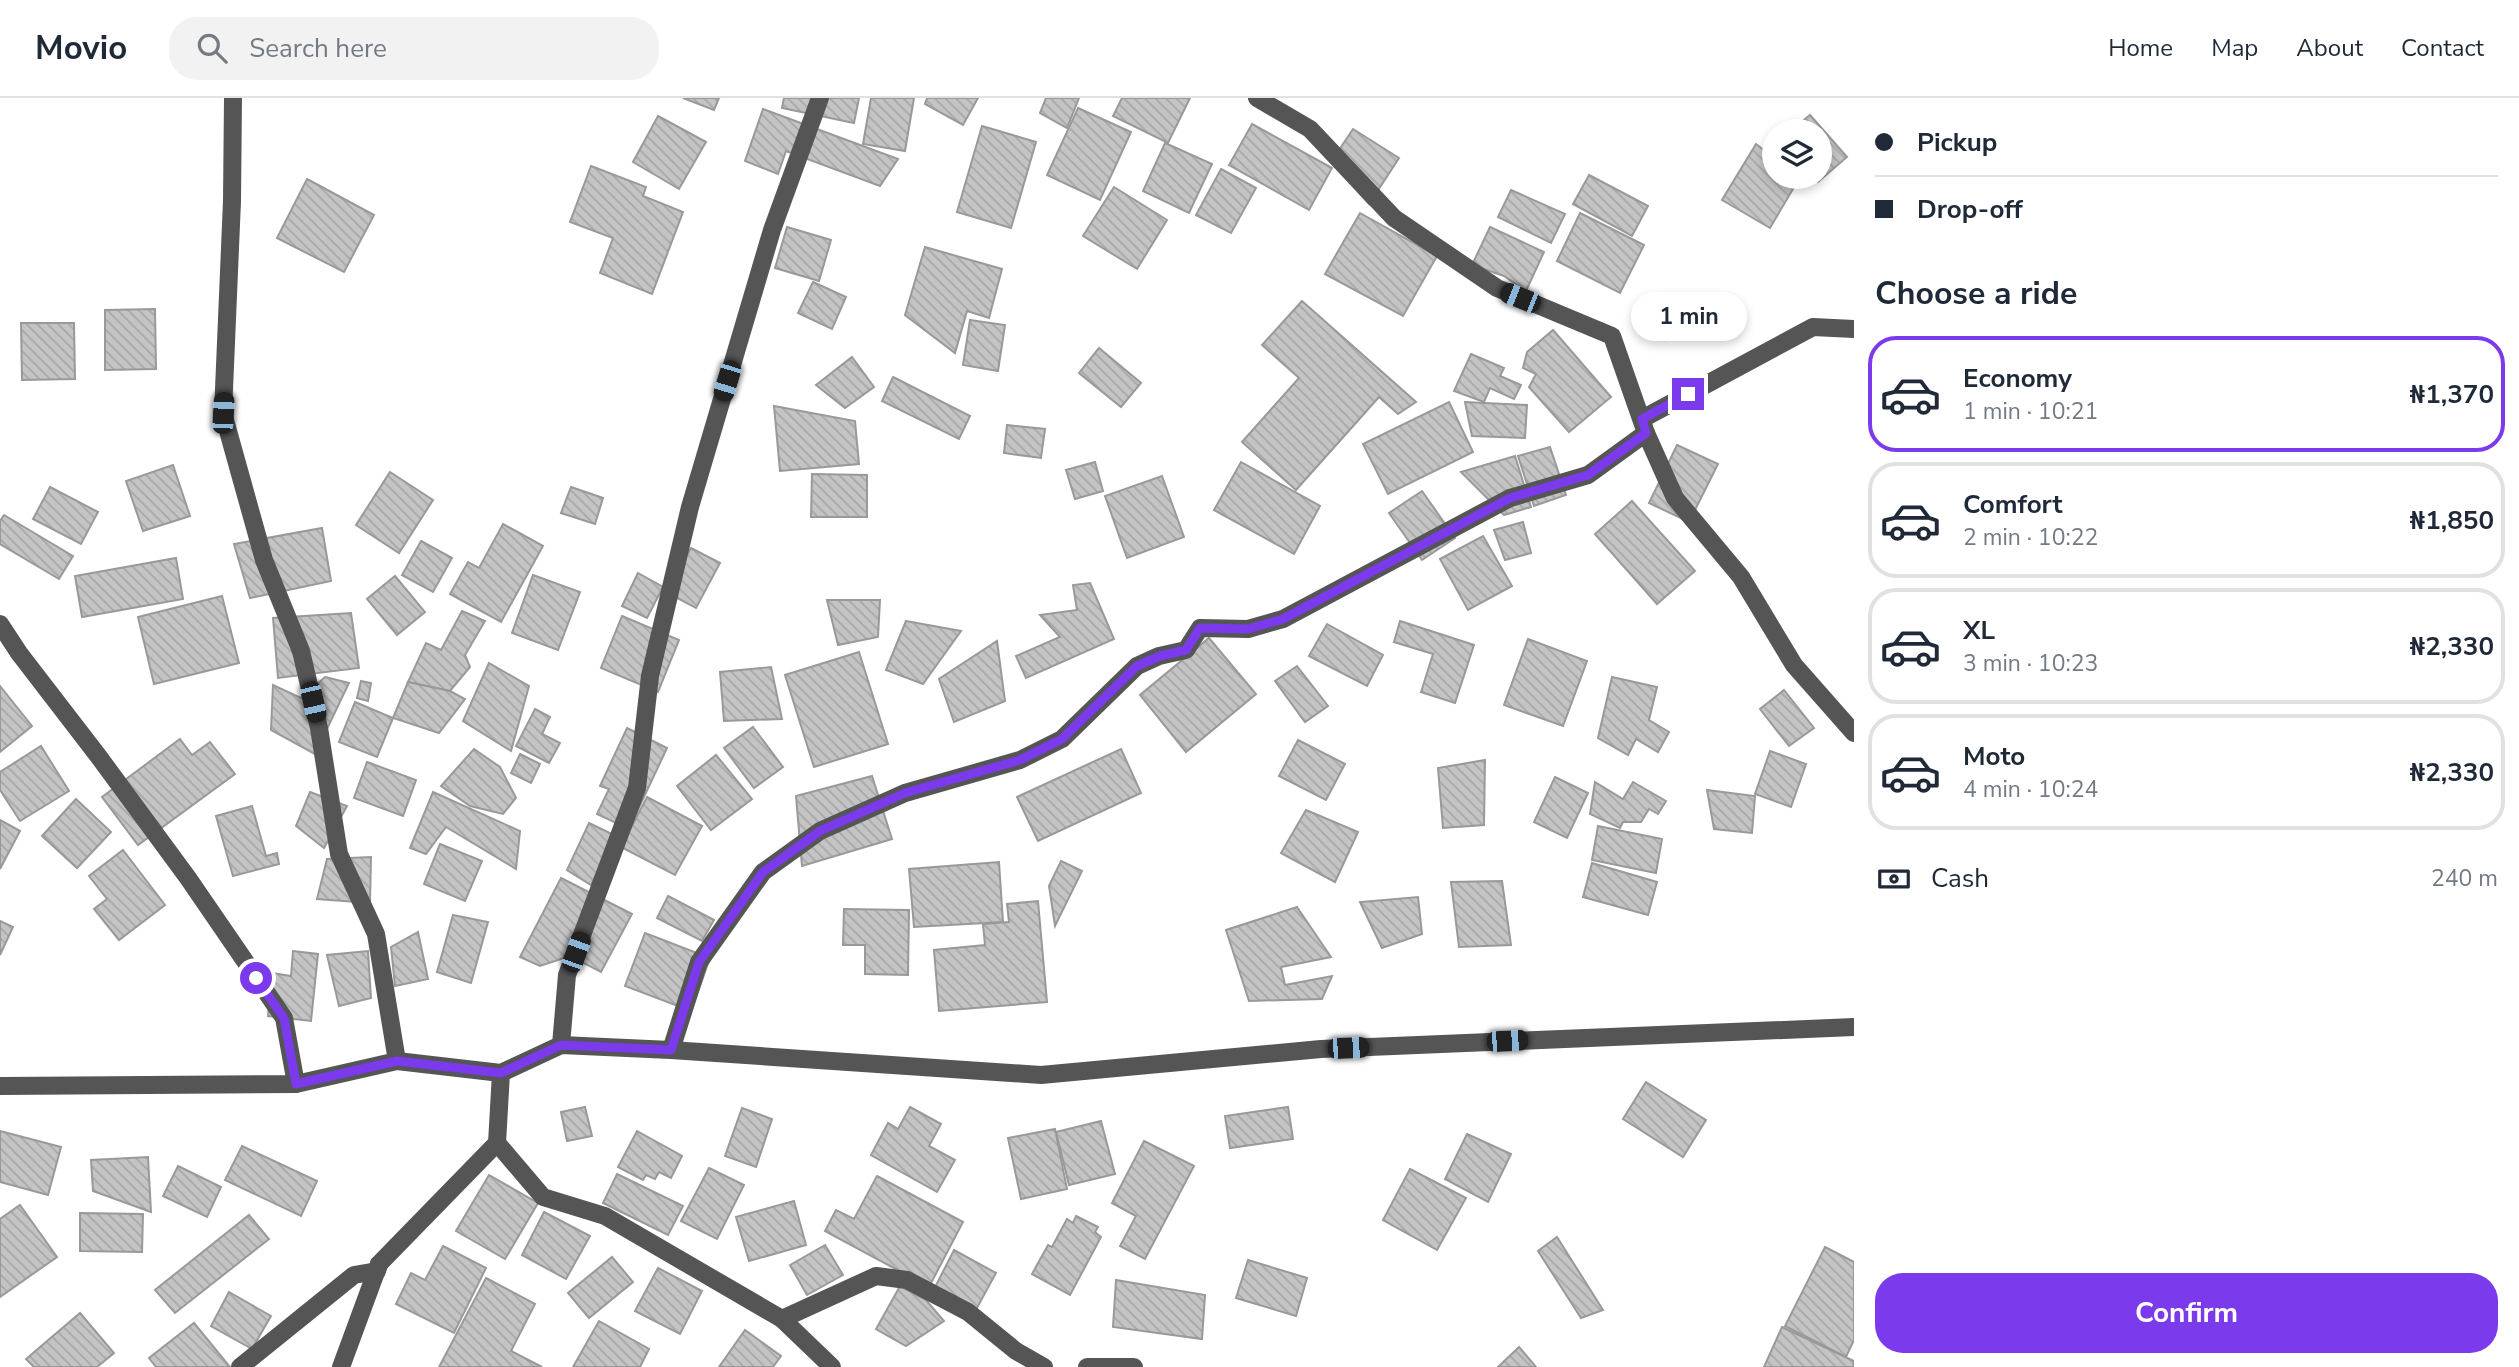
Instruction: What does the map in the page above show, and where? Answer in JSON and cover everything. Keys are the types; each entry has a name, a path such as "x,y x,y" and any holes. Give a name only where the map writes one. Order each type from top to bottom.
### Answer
{"street":[{"path":"233,98 232,201 223,413 264,560 301,651 319,728 339,854 376,934 397,1061"},
{"path":"561,1045 567,975 637,788 650,676 690,507 772,229 820,98"},
{"path":"1256,98 1310,129 1394,219 1497,289 1612,336 1644,426 1675,498 1741,577 1794,665 1854,733"},
{"path":"671,1050 699,962 763,872 820,831 905,793 1020,760 1062,739 1137,666 1160,656 1186,650 1200,628 1248,629 1283,619 1510,498 1588,475 1644,426 1813,327 1854,328"},
{"path":"0,624 188,878 284,1018 296,1084"},
{"path":"0,1086 296,1084 397,1061 501,1073 561,1045 1041,1075 1321,1049 1854,1027"},
{"path":"341,1367 379,1264 496,1143 501,1073"},
{"path":"496,1143 543,1197 605,1216 782,1319 832,1367"},
{"path":"240,1367 354,1275 377,1270 379,1264"},
{"path":"782,1319 876,1276 906,1280 968,1312 1016,1351 1044,1367"},
{"path":"1087,1367 1134,1367"}],"building":[{"path":"683,98 719,98 714,110"},
{"path":"784,98 859,98 854,123 782,108"},
{"path":"871,98 914,98 905,151 863,144"},
{"path":"927,98 978,98 963,125 925,104"},
{"path":"1046,98 1079,98 1067,128 1040,113"},
{"path":"1122,98 1190,98 1168,143 1113,116"},
{"path":"1078,108 1131,132 1100,200 1047,175"},
{"path":"763,109 898,159 880,186 786,151 778,174 745,161"},
{"path":"658,116 706,142 679,189 633,162"},
{"path":"1252,124 1332,168 1309,210 1229,165"},
{"path":"982,126 1036,142 1011,228 957,212"},
{"path":"1353,129 1399,158 1369,204 1331,162"},
{"path":"1832,140 1847,157 1832,170"},
{"path":"1165,143 1212,164 1189,213 1143,191"},
{"path":"1756,144 1762,149 1762,189 1793,189 1770,228 1722,200"},
{"path":"591,166 646,187 643,196 683,212 652,294 600,273 613,238 570,222"},
{"path":"1221,169 1256,188 1231,233 1196,215"},
{"path":"1589,175 1648,206 1632,236 1573,204"},
{"path":"307,179 374,215 344,272 277,238"},
{"path":"1114,187 1167,220 1137,269 1083,236"},
{"path":"1511,190 1565,214 1551,243 1498,217"},
{"path":"1360,213 1437,256 1403,316 1325,274"},
{"path":"1580,213 1644,245 1620,293 1557,261"},
{"path":"787,227 831,240 819,281 775,268"},
{"path":"1490,227 1544,252 1526,291 1504,276 1472,265"},
{"path":"925,247 1002,269 989,318 967,311 955,353 905,315"},
{"path":"813,282 846,297 832,329 798,313"},
{"path":"1668,295 1696,321 1665,340 1643,301"},
{"path":"1302,301 1416,402 1398,414 1379,397 1296,490 1242,442 1299,378 1262,345"},
{"path":"155,309 156,369 105,370 105,310"},
{"path":"970,320 1005,325 998,371 963,365"},
{"path":"21,323 74,323 75,379 22,380"},
{"path":"1553,330 1611,397 1569,432 1529,387 1536,374 1523,368 1527,352"},
{"path":"1099,348 1141,383 1121,407 1079,373"},
{"path":"1471,354 1504,368 1500,376 1521,385 1514,399 1490,388 1484,402 1454,391"},
{"path":"852,357 874,387 845,408 816,385"},
{"path":"893,377 970,416 959,439 882,401"},
{"path":"1449,402 1473,452 1388,494 1363,444"},
{"path":"1465,402 1527,405 1525,438 1472,436"},
{"path":"774,406 855,421 859,464 780,471"},
{"path":"1007,425 1045,429 1041,458 1004,453"},
{"path":"1677,445 1718,464 1689,522 1649,503"},
{"path":"1550,447 1566,495 1534,506 1518,456"},
{"path":"1515,456 1531,507 1504,515 1461,472"},
{"path":"1095,462 1103,491 1075,499 1066,470"},
{"path":"1241,462 1320,506 1294,554 1214,510"},
{"path":"173,465 190,516 143,531 126,481"},
{"path":"390,472 433,500 399,553 356,525"},
{"path":"812,474 867,475 867,517 811,517"},
{"path":"1162,476 1184,537 1127,558 1105,496"},
{"path":"50,487 98,512 81,544 33,519"},
{"path":"571,487 603,498 595,524 561,513"},
{"path":"1422,491 1455,538 1422,560 1389,513"},
{"path":"1632,501 1695,571 1657,604 1595,534"},
{"path":"4,515 73,556 59,579 0,544 0,521"},
{"path":"1523,522 1531,553 1505,560 1494,530"},
{"path":"503,524 543,546 501,622 450,594 468,562 479,568"},
{"path":"322,528 331,581 250,598 234,544"},
{"path":"1483,536 1512,586 1468,610 1440,559"},
{"path":"421,541 452,558 433,592 402,575"},
{"path":"691,548 720,563 696,608 666,592"},
{"path":"176,558 183,599 82,617 75,576"},
{"path":"638,573 663,587 647,618 622,606"},
{"path":"533,575 580,592 558,650 512,633"},
{"path":"395,576 425,612 397,635 367,599"},
{"path":"1090,583 1114,639 1026,678 1016,656 1060,637 1040,615 1077,610 1073,585"},
{"path":"222,596 239,663 154,684 138,617"},
{"path":"827,600 880,600 878,637 838,645"},
{"path":"462,611 485,621 465,655 470,667 450,691 408,682 426,643 441,650"},
{"path":"351,613 359,668 278,678 273,618"},
{"path":"622,616 679,640 658,692 601,668"},
{"path":"906,621 961,631 923,684 886,670"},
{"path":"1400,621 1474,645 1455,703 1421,692 1433,654 1394,642"},
{"path":"1327,624 1383,655 1367,686 1309,656"},
{"path":"1209,638 1256,694 1186,752 1140,695"},
{"path":"1528,639 1587,661 1563,726 1504,705"},
{"path":"997,641 1005,701 954,722 939,679"},
{"path":"859,652 888,744 814,767 785,675"},
{"path":"489,663 529,686 511,751 463,721"},
{"path":"1297,666 1328,706 1305,722 1275,681"},
{"path":"771,667 782,719 724,721 720,672"},
{"path":"325,677 349,683 315,754 271,730 273,685 301,698"},
{"path":"1612,677 1657,687 1649,720 1669,732 1658,752 1636,739 1628,755 1598,738"},
{"path":"361,681 371,683 368,701 357,698"},
{"path":"408,682 450,691 465,699 439,733 393,718"},
{"path":"0,686 32,726 0,752"},
{"path":"1784,690 1814,728 1789,746 1760,709"},
{"path":"355,702 393,718 377,757 339,742"},
{"path":"535,709 550,717 542,734 560,743 549,763 516,746"},
{"path":"753,727 783,767 754,788 724,748"},
{"path":"627,728 667,748 629,829 597,814 609,789 600,786"},
{"path":"180,739 192,755 210,742 235,774 138,845 102,797"},
{"path":"1298,740 1345,764 1326,800 1279,776"},
{"path":"41,746 69,791 20,821 0,790 0,772"},
{"path":"474,749 500,767 516,798 503,814 470,806 441,786"},
{"path":"1121,749 1141,793 1038,841 1017,797"},
{"path":"1770,751 1806,764 1791,807 1755,794"},
{"path":"520,754 540,764 531,783 511,773"},
{"path":"716,755 752,799 711,830 677,786"},
{"path":"1485,760 1484,825 1443,828 1438,768"},
{"path":"367,762 416,780 403,816 354,798"},
{"path":"872,776 892,839 802,866 796,796"},
{"path":"1555,777 1588,793 1567,838 1534,822"},
{"path":"1595,782 1623,799 1633,782 1666,801 1658,814 1649,809 1641,822 1623,822 1620,828 1590,814"},
{"path":"1707,790 1755,796 1752,833 1714,829"},
{"path":"310,792 347,806 324,848 296,826"},
{"path":"433,792 520,831 516,869 446,827 426,854 410,848"},
{"path":"647,797 702,826 675,875 621,847"},
{"path":"76,799 111,832 77,868 42,836"},
{"path":"252,806 266,856 277,853 279,864 233,876 216,816"},
{"path":"1306,810 1358,832 1335,882 1281,853"},
{"path":"0,820 20,831 0,869"},
{"path":"589,823 614,835 591,885 567,870"},
{"path":"1598,826 1662,839 1656,873 1592,860"},
{"path":"440,844 482,861 465,901 424,884"},
{"path":"123,850 165,905 119,940 94,909 107,899 89,876"},
{"path":"371,857 370,903 317,899 327,859"},
{"path":"1061,861 1082,871 1055,926 1049,886"},
{"path":"999,862 1003,922 914,927 909,869"},
{"path":"1592,863 1657,882 1648,915 1583,897"},
{"path":"561,878 632,914 601,972 570,956 540,966 520,957"},
{"path":"1502,881 1511,945 1459,947 1451,882"},
{"path":"668,896 714,920 702,941 657,918"},
{"path":"1418,897 1422,934 1382,948 1360,902"},
{"path":"1038,901 1047,1002 939,1011 934,950 985,945 983,924 1009,922 1007,904"},
{"path":"1297,907 1331,957 1281,967 1285,985 1332,976 1322,999 1249,1001 1226,930"},
{"path":"844,909 909,910 908,975 865,974 865,945 843,945"},
{"path":"453,915 488,922 471,983 437,972"},
{"path":"0,921 13,927 0,955"},
{"path":"418,932 428,979 395,986 391,947"},
{"path":"645,933 710,958 691,1011 625,986"},
{"path":"293,951 318,954 311,1021 268,1016 272,973 291,976"},
{"path":"368,951 371,998 339,1006 327,955"},
{"path":"1646,1082 1706,1120 1683,1157 1623,1119"},
{"path":"585,1107 592,1136 567,1141 561,1112"},
{"path":"910,1107 941,1124 929,1146 955,1160 937,1192 871,1155 888,1123 898,1129"},
{"path":"1288,1107 1293,1139 1230,1148 1225,1116"},
{"path":"742,1108 772,1119 756,1167 725,1156"},
{"path":"1101,1121 1115,1174 1069,1185 1056,1132"},
{"path":"1055,1129 1067,1189 1021,1199 1008,1138"},
{"path":"0,1131 61,1147 48,1195 0,1182"},
{"path":"637,1131 682,1156 671,1178 659,1172 655,1179 646,1175 643,1180 618,1167"},
{"path":"1467,1134 1511,1154 1488,1202 1445,1179"},
{"path":"1144,1141 1194,1166 1145,1259 1120,1246 1136,1216 1112,1203"},
{"path":"242,1146 317,1181 301,1216 225,1180"},
{"path":"148,1157 151,1212 93,1191 91,1160"},
{"path":"178,1166 221,1187 207,1217 163,1196"},
{"path":"709,1168 744,1185 717,1239 681,1221"},
{"path":"1410,1169 1466,1198 1437,1250 1383,1220"},
{"path":"617,1174 683,1206 668,1235 603,1203"},
{"path":"489,1175 538,1203 505,1259 456,1231"},
{"path":"877,1176 963,1222 929,1287 825,1231 836,1210 854,1219"},
{"path":"794,1201 806,1245 749,1261 736,1217"},
{"path":"20,1205 57,1257 0,1297 0,1219"},
{"path":"544,1212 590,1236 566,1279 522,1255"},
{"path":"80,1213 143,1214 142,1252 80,1251"},
{"path":"249,1215 269,1239 175,1313 155,1290"},
{"path":"1076,1216 1098,1227 1095,1232 1101,1237 1070,1295 1032,1274 1048,1245 1052,1247 1067,1219 1073,1223"},
{"path":"1557,1237 1603,1310 1581,1318 1538,1251"},
{"path":"825,1245 843,1275 807,1295 790,1265"},
{"path":"443,1246 486,1268 454,1333 396,1304 411,1273 425,1280"},
{"path":"1825,1247 1854,1262 1854,1340 1846,1357 1785,1326"},
{"path":"954,1250 996,1273 972,1317 931,1295"},
{"path":"612,1257 633,1282 589,1318 568,1293"},
{"path":"1248,1260 1307,1278 1296,1316 1236,1298"},
{"path":"658,1268 702,1291 680,1334 635,1311"},
{"path":"486,1278 535,1304 511,1351 542,1367 439,1367"},
{"path":"1116,1280 1205,1295 1202,1339 1113,1327"},
{"path":"900,1286 926,1300 944,1321 906,1346 876,1329"},
{"path":"229,1292 271,1316 252,1349 211,1326"},
{"path":"80,1313 114,1353 97,1367 34,1367 26,1359"},
{"path":"599,1321 649,1349 640,1367 573,1367"},
{"path":"194,1323 230,1367 156,1367 149,1358"},
{"path":"1782,1327 1854,1361 1853,1367 1764,1367"},
{"path":"745,1330 781,1356 773,1367 719,1367"},
{"path":"1519,1347 1536,1367 1498,1367"}],"route":[{"path":"256,978 284,1018 296,1084 397,1061 501,1073 561,1045 671,1050 699,962 763,872 820,831 905,793 1020,760 1062,739 1137,666 1160,656 1186,650 1200,628 1248,629 1283,619 1510,498 1588,475 1646,433 1642,419 1688,394"}]}
